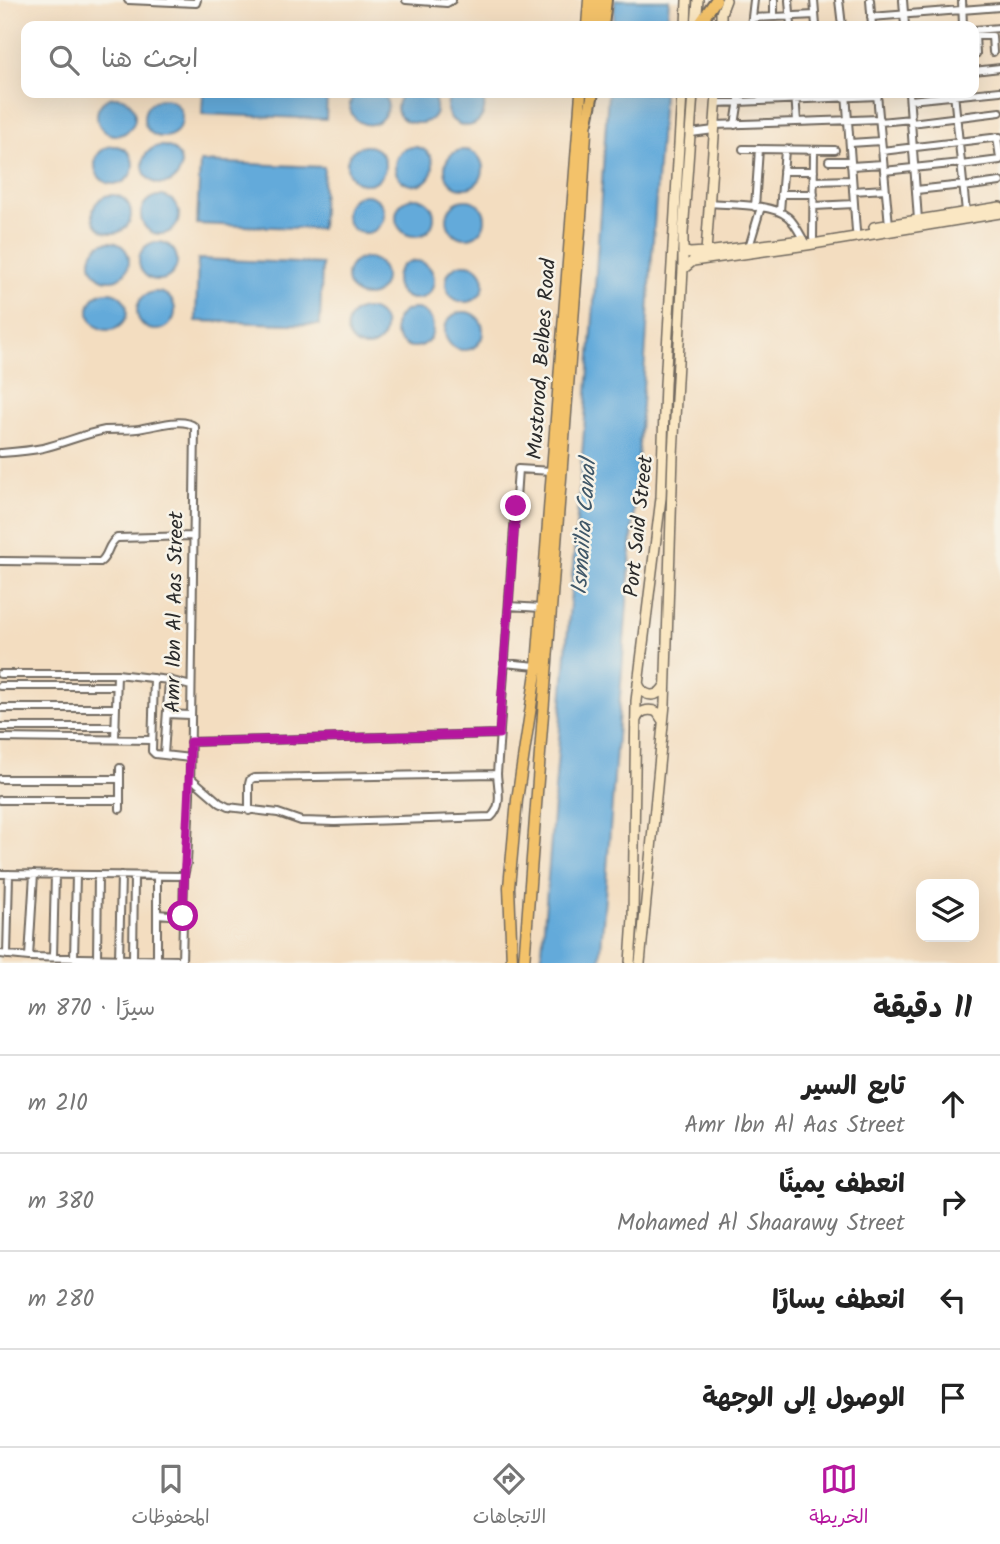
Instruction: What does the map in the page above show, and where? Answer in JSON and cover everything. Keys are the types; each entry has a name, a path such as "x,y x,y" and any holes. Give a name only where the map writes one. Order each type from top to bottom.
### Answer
{"highway":[{"path":"604,21 606,0"},
{"path":"701,21 716,0"},
{"path":"587,122 590,98"}],"main road":[{"path":"587,21 589,0"},
{"path":"595,21 597,0"},
{"path":"686,21 687,0"},
{"path":"697,21 698,0"},
{"path":"720,21 726,0"},
{"name":"Mustorod, Belbes Road","path":"512,963 509,887 531,666 541,608 581,98"},
{"name":"Port Said Street","path":"631,963 637,682 661,498 682,98"},
{"name":"Port Said Street","path":"640,963 664,723 673,455 693,98"},
{"path":"706,253 716,98"},
{"name":"Mustorod, Belbes Road","path":"524,963 587,122"},
{"path":"683,251 706,253 808,241 1000,207"},
{"path":"683,269 693,261 1000,213"},
{"path":"637,682 640,690 648,695 661,692 666,684"},
{"path":"636,721 640,713 653,710 660,715 664,723"},
{"path":"509,887 516,895 521,895 529,888"}],"street":[{"path":"128,0 197,1"},
{"path":"409,0 450,2"},
{"path":"752,21 754,0"},
{"path":"774,0 774,17"},
{"path":"789,0 790,21"},
{"path":"814,0 816,21"},
{"path":"839,0 841,21"},
{"path":"870,0 871,21"},
{"path":"903,0 905,21"},
{"path":"962,0 963,21"},
{"path":"871,17 1000,7"},
{"path":"752,18 816,15"},
{"path":"979,31 1000,28"},
{"path":"979,33 991,36 995,47"},
{"path":"979,70 1000,68"},
{"path":"979,92 1000,91"},
{"path":"716,98 739,102 776,98"},
{"path":"735,125 739,98"},
{"path":"795,98 797,122"},
{"path":"846,98 856,231"},
{"path":"878,98 888,225"},
{"path":"909,98 918,220"},
{"path":"954,98 966,212"},
{"path":"691,133 735,125 747,128 797,122 911,121 1000,112"},
{"path":"828,161 914,168 1000,159 999,137 882,151"},
{"path":"850,143 881,141"},
{"path":"743,149 835,150"},
{"path":"749,247 758,207 759,149"},
{"path":"780,211 785,150"},
{"path":"808,241 814,206 814,150"},
{"path":"783,171 814,171"},
{"path":"814,180 852,180"},
{"path":"916,190 1000,182"},
{"path":"853,191 886,189"},
{"path":"781,194 814,194"},
{"path":"709,203 780,211 808,241"},
{"path":"814,206 854,204"},
{"name":"Amr Ibn Al Aas Street","path":"0,453 43,448 107,430 141,429 159,424 191,424 195,427 190,777 182,962"},
{"path":"190,777 224,805 278,814 301,821 491,817 498,809 500,798 497,774 499,734 518,470 552,471"},
{"path":"0,561 100,562 105,558 110,543 117,538 193,536"},
{"path":"509,606 541,608"},
{"path":"504,663 531,666"},
{"path":"0,674 117,674 169,680 191,686"},
{"path":"115,738 117,674"},
{"path":"154,678 151,748 153,752 164,755 190,758"},
{"path":"164,755 169,680"},
{"path":"0,686 117,686"},
{"path":"0,708 116,708"},
{"path":"167,714 190,715"},
{"path":"0,727 116,727"},
{"path":"190,742 499,734"},
{"path":"0,738 151,740"},
{"path":"120,768 120,809"},
{"path":"249,811 249,783 254,778 497,774"},
{"path":"0,779 120,779"},
{"path":"500,798 517,800"},
{"path":"0,800 120,800"},
{"path":"0,874 184,876"},
{"path":"9,874 4,954 182,962"},
{"path":"29,957 34,874"},
{"path":"53,957 55,874"},
{"path":"74,958 76,875"},
{"path":"97,958 98,875"},
{"path":"119,959 121,876"},
{"path":"133,959 134,876"},
{"path":"157,876 157,960"},
{"path":"157,914 183,916"}],"water":[{"path":"615,0 669,0 667,21 613,21"},
{"path":"203,98 327,98 326,119 202,114"},
{"path":"352,98 386,98 387,109 379,121 365,124 353,116"},
{"path":"401,98 433,98 436,107 434,116 416,123 406,121 399,115 397,106"},
{"path":"450,98 482,98 483,114 478,122 471,125 456,123 447,110"},
{"name":"Ismaïlia Canal","path":"608,98 663,98 600,963 541,963 592,331"},
{"path":"109,99 123,99 133,109 133,123 123,133 109,133 99,123 99,109"},
{"path":"163,99 176,105 182,118 176,131 163,137 150,131 144,118 150,105"},
{"path":"114,146 127,152 133,165 127,178 114,184 101,178 95,165 101,152"},
{"path":"162,146 175,152 181,165 175,178 162,184 149,178 143,165 149,152"},
{"path":"366,146 379,152 385,165 379,178 366,184 353,178 347,165 353,152"},
{"path":"414,147 427,153 433,166 427,179 414,185 401,179 395,166 401,153"},
{"path":"464,150 477,156 483,169 477,182 464,188 451,182 445,169 451,156"},
{"path":"200,162 324,167 321,229 197,224"},
{"path":"112,195 125,201 131,214 125,227 112,233 99,227 93,214 99,201"},
{"path":"365,195 378,201 384,214 378,227 365,233 352,227 346,214 352,201"},
{"path":"160,196 173,202 179,215 173,228 160,234 147,228 141,215 147,202"},
{"path":"415,198 428,204 434,217 428,230 415,236 402,230 396,217 402,204"},
{"path":"466,200 479,206 485,219 479,232 466,238 453,232 447,219 453,206"},
{"path":"110,242 123,248 129,261 123,274 110,280 97,274 91,261 97,248"},
{"path":"158,242 171,248 177,261 171,274 158,280 145,274 139,261 145,248"},
{"path":"366,258 379,264 385,277 379,290 366,296 353,290 347,277 353,264"},
{"path":"198,259 322,264 320,325 196,321"},
{"path":"415,261 428,267 434,280 428,293 415,299 402,293 396,280 402,267"},
{"path":"465,264 478,270 484,283 478,296 465,302 452,296 446,283 452,270"},
{"path":"108,292 121,298 127,311 121,324 108,330 95,324 89,311 95,298"},
{"path":"156,292 169,298 175,311 169,324 156,330 143,324 137,311 143,298"},
{"path":"366,309 379,315 385,328 379,341 366,347 353,341 347,328 353,315"},
{"path":"414,309 427,315 433,328 427,341 414,347 401,341 395,328 401,315"},
{"path":"464,312 477,318 483,331 477,344 464,350 451,344 445,331 451,318"}],"route":[{"path":"183,916 190,795 190,742 499,734 516,506"}]}
